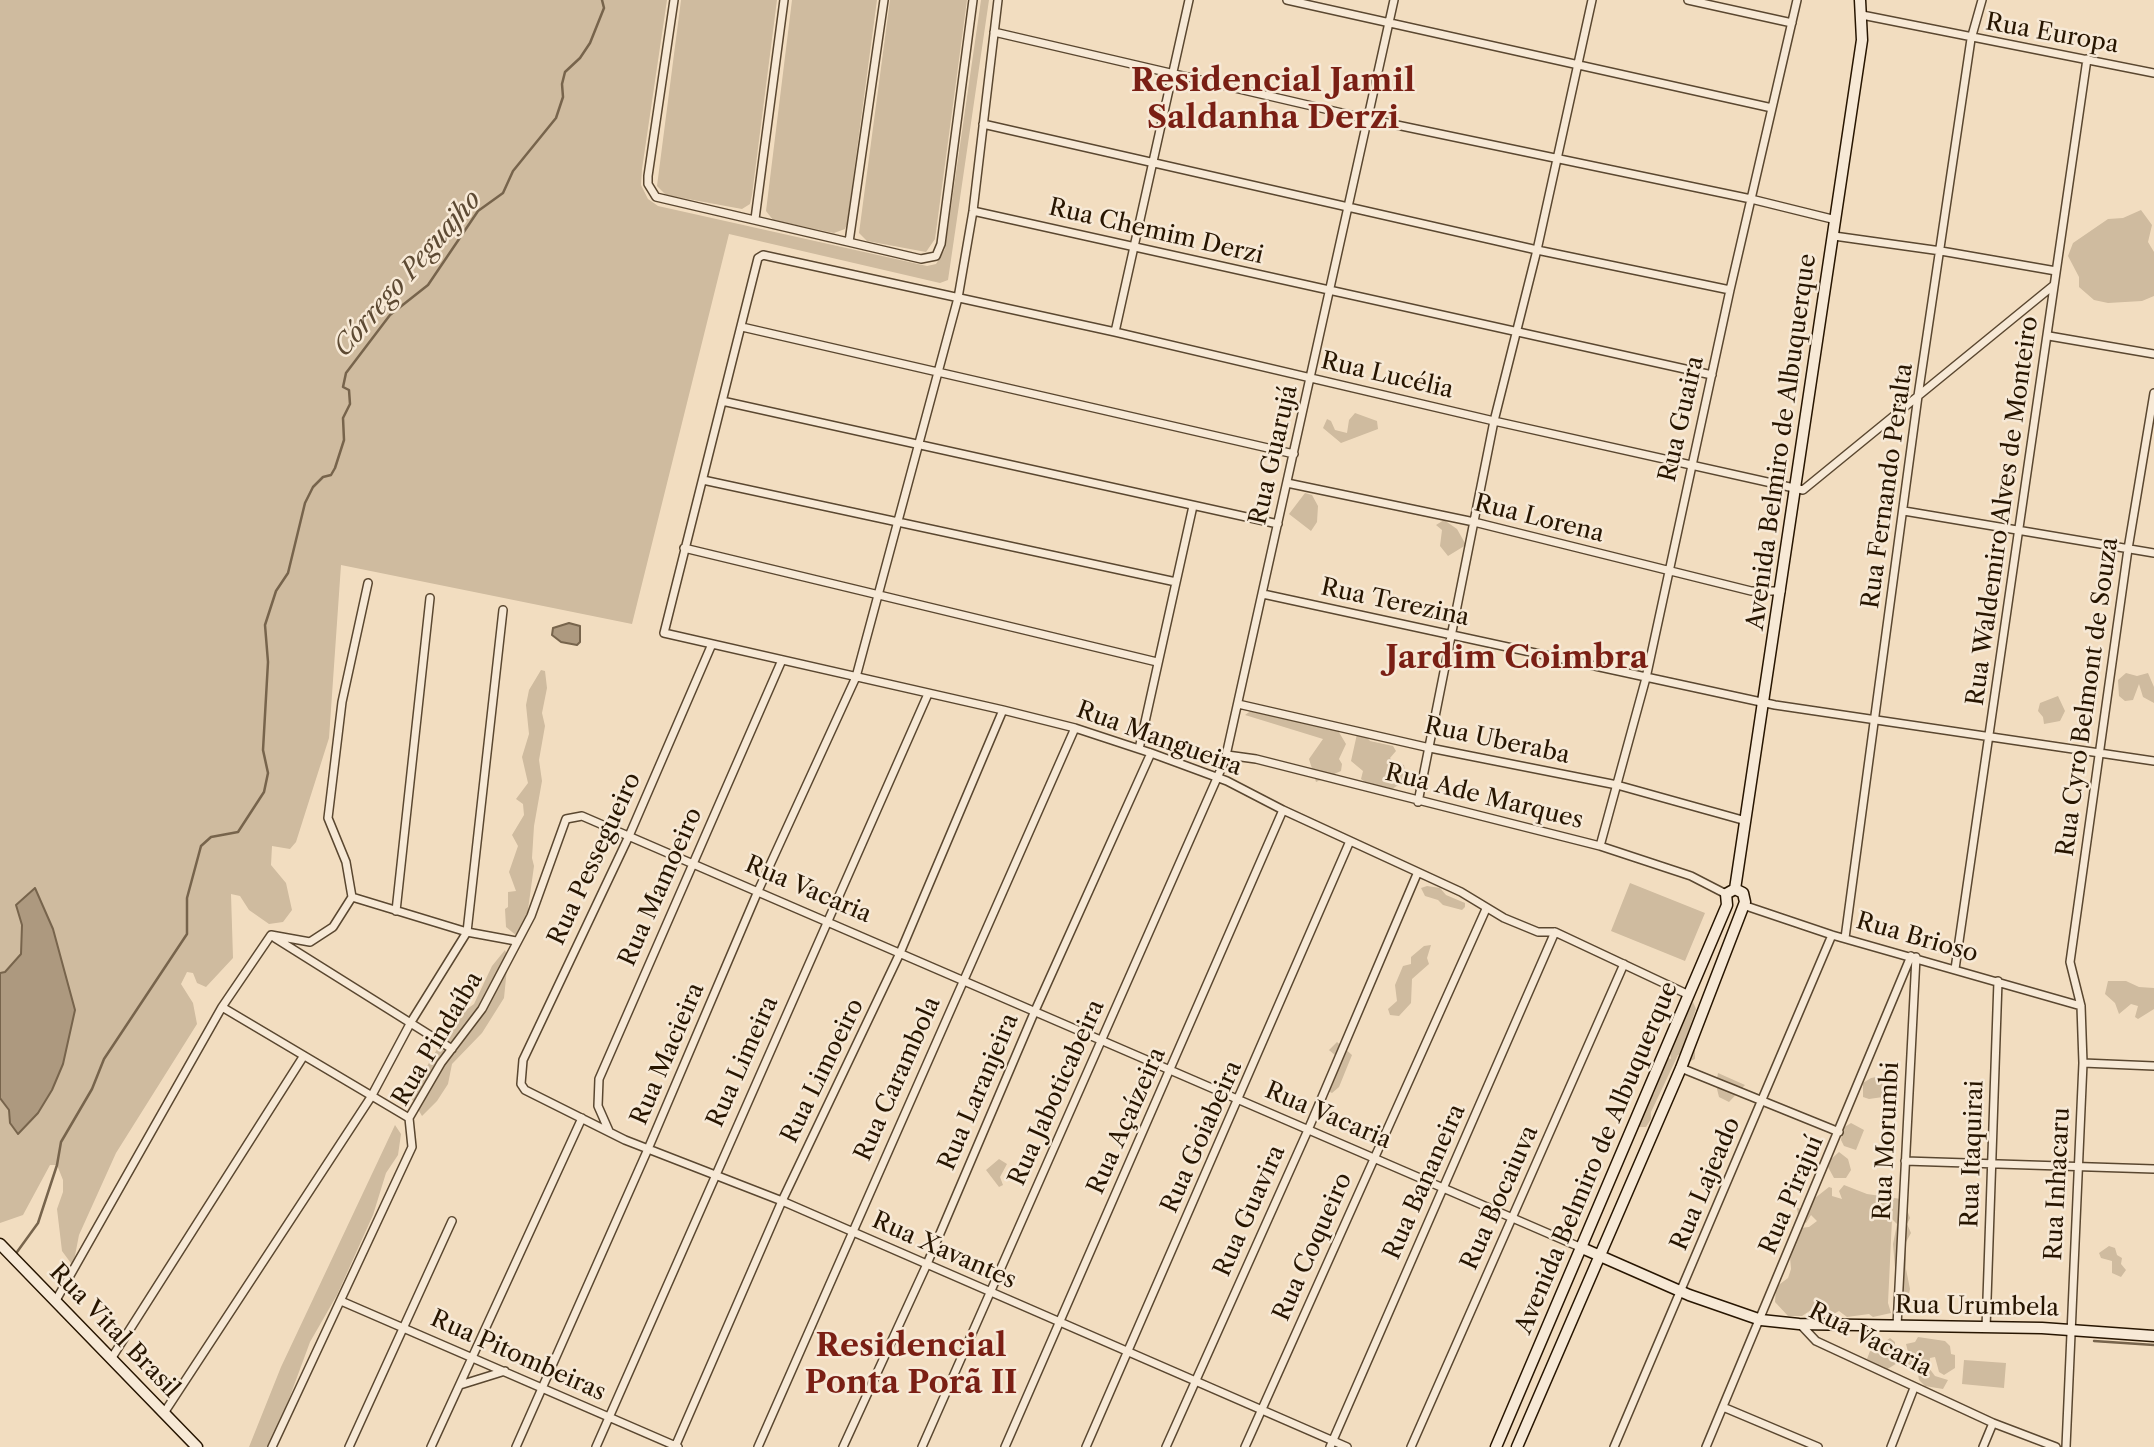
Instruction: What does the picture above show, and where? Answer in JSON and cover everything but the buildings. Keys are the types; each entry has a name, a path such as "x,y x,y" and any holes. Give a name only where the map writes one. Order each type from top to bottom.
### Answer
{"main road":[{"name":"Avenida Belmiro de Albuquerque","path":"1496,1447 1729,896 1746,821 1781,591 1801,489 1862,40 1860,0"},
{"path":"1729,896 1745,896 1743,905 1733,909 1729,896"},
{"name":"Avenida Belmiro de Albuquerque","path":"1517,1447 1681,1068 1743,905"},
{"name":"Rua Vital Brasil","path":"4,1248 197,1447"},
{"name":"Rua Vacaria","path":"1582,1248 1681,1291 1760,1320 1799,1324"},
{"name":"Rua Urumbela","path":"1799,1324 2070,1329 2154,1336"}],"street":[{"path":"674,0 648,184 656,197 921,259 936,256 942,244 973,0"},
{"path":"755,219 785,0"},
{"path":"849,242 884,0"},
{"name":"Rua Macieira","path":"516,1447 648,1149 758,891 856,677 881,594 958,298 973,211 998,0"},
{"path":"1115,332 1189,0"},
{"path":"1287,0 1772,108"},
{"name":"Rua Guarujá","path":"1227,755 1394,0"},
{"path":"1418,802 1494,421 1537,250 1592,0"},
{"path":"1688,0 1792,23"},
{"name":"Rua Guaira","path":"1600,846 1646,678 1730,289 1797,0"},
{"name":"Rua Fernando Peralta","path":"1845,938 1918,396 1971,39 1982,0"},
{"name":"Rua Europa","path":"1862,15 1971,39 2154,73"},
{"path":"994,32 1368,119 1751,199 1836,220"},
{"name":"Rua Waldemiro Alves de Monteiro","path":"1955,969 2049,336 2087,59"},
{"path":"983,124 1349,205 1537,250 1730,289"},
{"name":"Rua Chemim Derzi","path":"973,211 1712,376"},
{"path":"1834,236 1941,250 2056,271"},
{"name":"Rua Lucélia","path":"742,327 757,262 763,255 1115,332 1494,421 1801,489"},
{"path":"1801,489 2054,285"},
{"path":"1157,662 684,548 742,327 1294,454"},
{"path":"2049,336 2154,354"},
{"name":"Rua Cyro Belmont de Souza","path":"2081,1006 2070,962 2128,549 2154,393"},
{"path":"722,401 1278,524"},
{"path":"704,480 1176,582"},
{"name":"Rua Lorena","path":"1287,483 1474,523 1751,591 1781,591"},
{"path":"1139,749 1193,506"},
{"path":"1904,511 2154,553"},
{"name":"Rua Mangueira","path":"684,548 664,633 1003,710 1075,728 1151,753 1216,776 1418,874 1461,892 1486,909 1527,928 1555,932 1689,995"},
{"path":"271,935 310,942 332,927 352,897 346,862 328,818 342,702 368,583"},
{"name":"Rua Terezina","path":"1263,594 1765,703 2154,761"},
{"path":"396,911 430,598"},
{"path":"164,1413 371,1097 411,1022 467,932 503,610"},
{"name":"Rua Pessegueiro","path":"525,1090 520,1077 523,1060 629,836 712,644"},
{"name":"Rua Mamoeiro","path":"610,1132 598,1106 599,1079 782,660"},
{"name":"Rua Limeira","path":"596,1447 714,1174 928,694"},
{"name":"Rua Uberaba","path":"1238,704 1430,748 1617,786 1746,821"},
{"name":"Rua Limoeiro","path":"677,1447 782,1201 900,953 1003,710"},
{"name":"Rua Carambola","path":"758,1447 1075,728"},
{"name":"Rua Laranjeira","path":"843,1447 927,1264 1034,1013 1151,753"},
{"name":"Rua Jaboticabeira","path":"922,1447 1227,755"},
{"name":"Rua Ade Marques","path":"1227,755 1256,759 1600,846 1691,876 1729,896"},
{"name":"Rua Açaízeira","path":"1004,1447 1283,810"},
{"name":"Rua Vacaria","path":"582,816 828,921 1102,1043 1582,1248"},
{"name":"Rua Pindaíba","path":"272,1447 411,1147 408,1118 452,1049 482,1009 536,905 566,820 582,816"},
{"name":"Rua Goiabeira","path":"1086,1447 1350,841"},
{"name":"Rua Guavira","path":"1166,1447 1308,1130 1418,874"},
{"path":"352,897 467,932 516,942"},
{"name":"Rua Brioso","path":"1743,905 1832,935 2081,1006"},
{"name":"Rua Coqueiro","path":"1245,1447 1486,909"},
{"name":"Rua Bananeira","path":"1331,1444 1555,932"},
{"path":"55,1302 222,1007 271,935"},
{"path":"271,935 452,1049"},
{"name":"Rua Lajeado","path":"1614,1447 1832,935"},
{"name":"Rua Pirajuí","path":"1706,1447 1913,957"},
{"name":"Rua Morumbi","path":"1898,1326 1913,957"},
{"name":"Rua Bocaiuva","path":"1411,1447 1624,964"},
{"name":"Rua Itaquirai","path":"1986,1328 1998,981"},
{"name":"Rua Inhacaru","path":"2066,1447 2083,1063 2081,1006"},
{"path":"222,1007 408,1118"},
{"path":"111,1359 303,1057"},
{"path":"2083,1063 2154,1066"},
{"path":"1681,1068 1839,1132"},
{"name":"Rua Xavantes","path":"525,1090 648,1149 782,1201 1261,1409 1331,1444 1348,1447"},
{"path":"431,1447 582,1118"},
{"path":"1905,1161 2154,1169"},
{"path":"349,1447 452,1221"},
{"name":"Rua Pitombeiras","path":"341,1301 404,1326 677,1447"},
{"name":"Rua Vacaria","path":"1799,1324 1816,1341 1914,1388 2056,1447"},
{"path":"459,1385 505,1371"},
{"path":"1891,1447 1914,1388"},
{"path":"1723,1407 1818,1447"},
{"path":"1983,1447 1993,1423"}],"shaded area":[{"path":"0,0 667,0 642,169 641,185 648,199 658,206 927,266 936,264 945,249 981,0 989,0 948,280 940,283 729,234 632,624 341,565 329,738 296,842 290,849 272,846 271,865 286,883 292,910 283,922 269,924 249,910 240,896 231,894 233,958 206,987 197,983 193,973 187,972 181,984 193,1003 197,1024 116,1153 79,1235 73,1266 62,1251 57,1209 63,1192 63,1180 57,1165 50,1165 23,1215 0,1223 0,1098 9,1110 10,1123 19,1133 68,1037 75,1010 53,929 35,888 16,905 22,925 21,954 5,973 0,973"},
{"path":"681,0 777,0 752,195 750,204 742,209 666,195 657,186"},
{"path":"792,0 877,0 847,224 845,229 834,233 773,220 766,211"},
{"path":"890,0 967,0 935,239 926,252 867,241 859,233"},
{"path":"2141,210 2152,225 2148,242 2154,252 2154,296 2142,301 2108,303 2094,300 2079,287 2079,277 2068,256 2073,243 2108,219 2123,218"},
{"path":"1355,413 1377,421 1378,429 1341,443 1323,428 1327,419 1335,430 1347,433 1349,420"},
{"path":"1305,493 1312,495 1318,506 1317,522 1311,531 1289,514"},
{"path":"1444,520 1457,529 1466,545 1448,556 1440,546 1442,530 1436,525"},
{"path":"569,623 580,626 580,642 577,645 561,642 552,635 553,628"},
{"path":"541,670 545,671 547,688 542,713 545,726 539,760 542,781 534,826 534,866 526,924 517,936 506,927 505,909 508,907 508,892 516,891 509,872 518,846 512,835 524,815 523,804 516,799 528,783 522,757 529,734 526,705 529,690"},
{"path":"2126,673 2137,676 2148,673 2154,687 2154,703 2143,697 2139,684 2133,700 2125,701 2119,696 2118,680"},
{"path":"2058,696 2065,711 2060,721 2044,724 2038,711 2040,703"},
{"path":"1252,710 1337,729 1346,744 1339,759 1342,764 1341,771 1316,782 1309,759 1323,739 1245,715"},
{"path":"1357,734 1364,734 1370,741 1393,746 1396,751 1390,758 1393,762 1404,765 1406,780 1392,789 1368,784 1361,779 1363,771 1351,761"},
{"path":"1630,883 1705,913 1685,961 1611,931"},
{"path":"35,888 53,929 75,1010 63,1064 52,1090 38,1113 18,1134 10,1123 9,1110 0,1098 0,973 5,972 21,954 22,925 16,905"},
{"path":"1421,888 1440,888 1446,895 1465,903 1465,907 1462,910 1443,905 1438,900 1425,896"},
{"path":"1431,945 1427,958 1429,964 1412,979 1411,1003 1399,1016 1390,1015 1388,1009 1397,1001 1395,985 1403,966 1411,964 1411,957 1424,946"},
{"path":"505,950 508,958 504,998 482,1033 452,1064 448,1084 437,1101 422,1116 412,1099 416,1085 456,1017 474,1004 492,966"},
{"path":"2108,981 2126,981 2139,987 2154,988 2154,1009 2138,1019 2135,1017 2138,1006 2131,1004 2119,1014 2115,1003 2105,994"},
{"path":"1693,1002 1696,1009 1686,1038 1695,1051 1695,1059 1684,1064 1681,1054 1678,1055 1651,1112 1651,1119 1646,1127 1638,1127 1637,1119 1646,1110 1647,1098 1654,1094 1666,1057 1671,1059 1669,1047"},
{"path":"1337,1042 1352,1055 1339,1087 1332,1093 1328,1091 1336,1056 1329,1050"},
{"path":"1718,1073 1745,1085 1729,1102 1719,1097 1716,1085"},
{"path":"1882,1076 1883,1097 1863,1097 1863,1083"},
{"path":"1851,1123 1864,1130 1856,1150 1844,1146 1841,1140 1843,1128"},
{"path":"395,1125 401,1134 398,1155 386,1173 373,1215 337,1295 310,1342 279,1426 269,1447 249,1447 281,1367"},
{"path":"1839,1152 1848,1159 1851,1170 1846,1178 1834,1178 1828,1167 1829,1161"},
{"path":"999,1159 1007,1164 1000,1177 1003,1185 999,1187 986,1170"},
{"path":"1844,1185 1867,1194 1908,1200 1906,1207 1910,1218 1907,1224 1911,1233 1906,1242 1906,1269 1910,1289 1907,1302 1905,1305 1902,1303 1895,1269 1893,1244 1897,1224 1892,1219 1888,1303 1891,1313 1873,1317 1869,1314 1847,1317 1839,1311 1830,1316 1824,1312 1818,1317 1811,1310 1802,1316 1788,1316 1775,1302 1776,1287 1788,1278 1791,1269 1790,1257 1800,1228 1809,1227 1817,1221 1811,1215 1806,1223 1799,1222 1797,1208 1808,1210 1815,1198 1829,1187 1832,1188 1832,1196 1842,1199 1839,1191"},
{"path":"2109,1246 2115,1248 2117,1255 2122,1258 2121,1264 2126,1270 2121,1277 2112,1273 2112,1261 2101,1258 2099,1253"},
{"path":"1918,1337 1945,1341 1950,1346 1951,1354 1955,1355 1955,1368 1944,1375 1939,1372 1935,1357 1930,1358 1929,1368 1935,1376 1948,1380 1943,1389 1925,1386 1919,1380 1917,1368 1907,1369 1907,1361 1916,1354 1908,1352 1906,1344 1915,1342"},
{"path":"1890,1338 1895,1342 1895,1350 1902,1360 1886,1370 1867,1359 1870,1351 1884,1355 1886,1341"},
{"path":"1964,1360 2006,1363 2004,1388 1962,1384"}],"waterway":[{"name":"Córrego Peguajho","path":"17,1252 38,1223 57,1165 61,1142 92,1089 104,1059 187,934 187,898 201,846 211,837 238,832 264,792 268,773 263,750 268,662 265,625 276,591 288,573 305,503 313,487 323,477 331,475 335,468 344,440 343,418 350,404 349,390 343,387 346,373 390,315 428,285 478,211 503,193 513,171 556,118 563,97 565,72 580,58 590,43 604,8 602,0"},
{"path":"2094,1341 2154,1345"}],"district":[{"name":"Residencial Jamil Saldanha Derzi","path":"1273,100"},
{"name":"Jardim Coimbra","path":"1517,659"},
{"name":"Residencial Ponta Porã II","path":"911,1366"}]}
